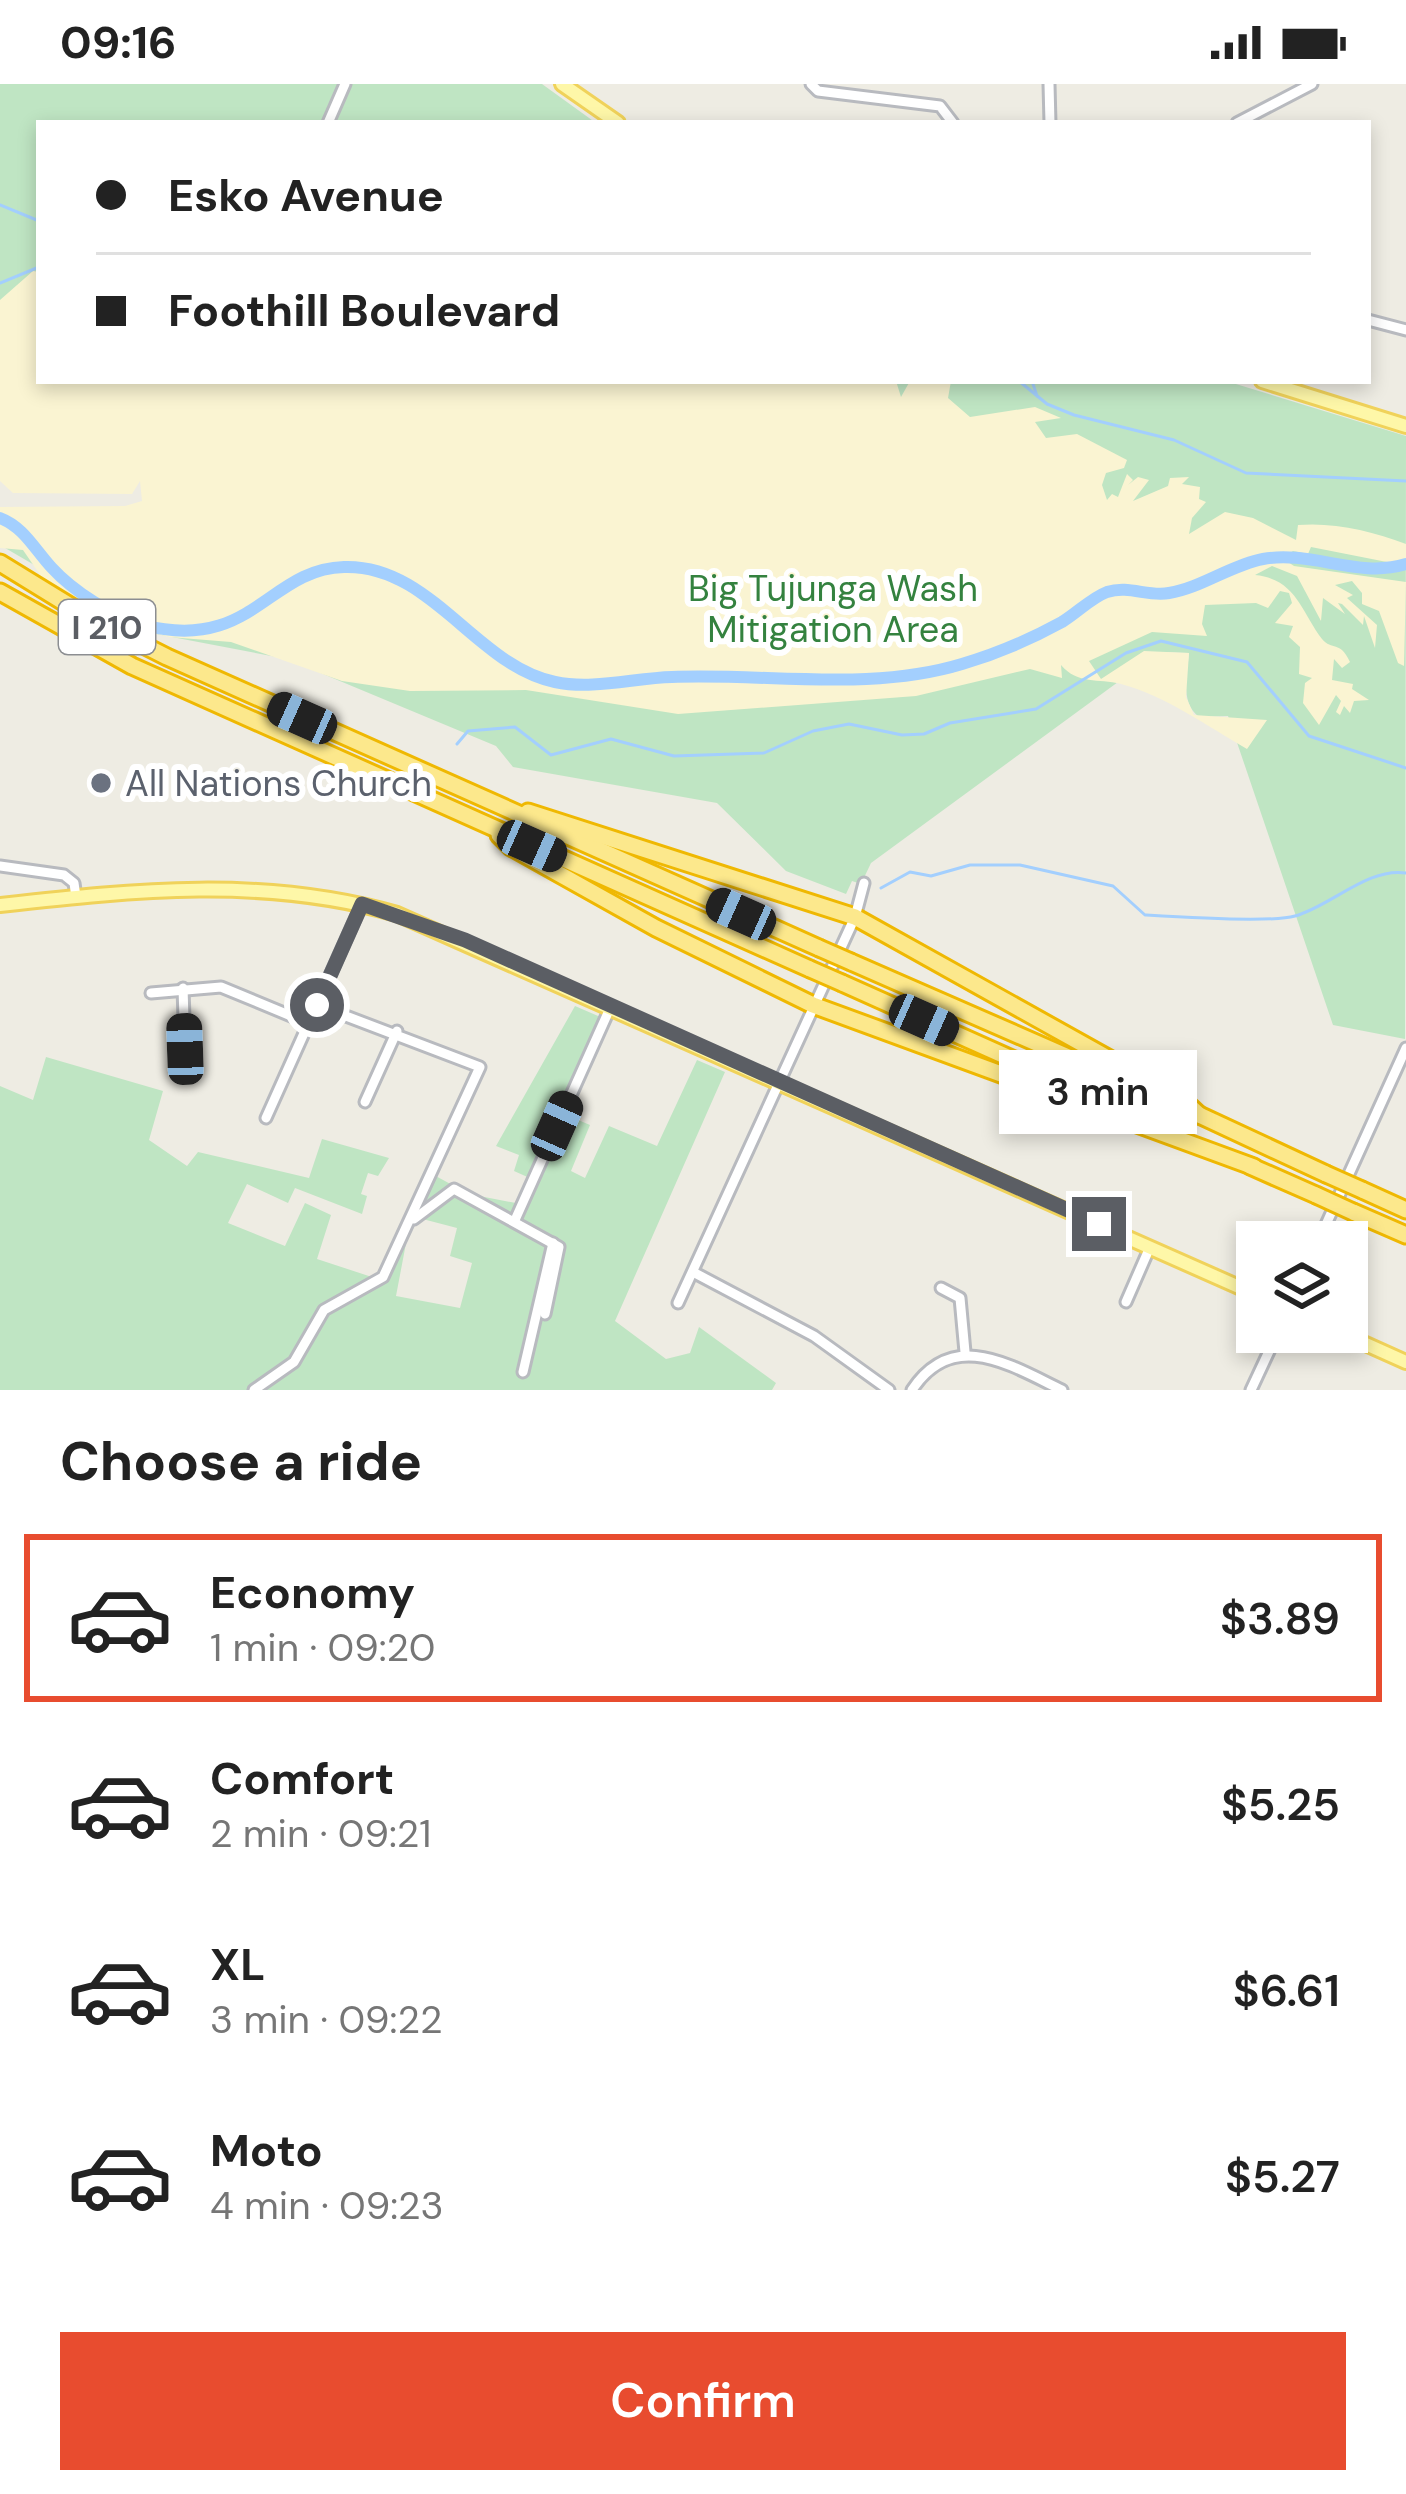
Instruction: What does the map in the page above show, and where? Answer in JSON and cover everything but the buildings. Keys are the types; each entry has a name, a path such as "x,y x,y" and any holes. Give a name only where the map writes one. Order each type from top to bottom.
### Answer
{"highway":[{"name":"I 210","path":"0,562 100,624 220,681 1406,1210"},
{"name":"I 210","path":"0,592 162,680 1406,1235"},
{"path":"508,809 548,815 855,917 1184,1100 1199,1115"},
{"path":"493,828 511,847 656,928 813,1005 1254,1168"}],"main road":[{"path":"562,84 614,120"},
{"path":"1272,384 1406,426"},
{"path":"0,905 233,886 362,904 465,940 1236,1286"},
{"path":"1368,1345 1406,1362"}],"street":[{"path":"329,120 345,84"},
{"path":"811,84 818,91 940,106 951,120"},
{"path":"1049,84 1050,120"},
{"path":"1243,120 1312,84"},
{"path":"1371,321 1406,330"},
{"path":"0,866 68,876 76,897"},
{"path":"678,1304 855,917 864,883"},
{"path":"266,1118 362,904"},
{"path":"183,988 185,1049"},
{"path":"151,993 231,989 308,1024"},
{"path":"254,1390 294,1362 324,1310 383,1277 480,1067 397,1031 317,1005"},
{"path":"515,1220 610,1006"},
{"path":"365,1102 397,1031"},
{"path":"1327,1221 1406,1048"},
{"path":"1391,1079 1406,1086"},
{"path":"411,1221 454,1189 553,1243 562,1252 545,1314"},
{"path":"523,1372 553,1243"},
{"path":"1126,1301 1150,1247"},
{"path":"693,1272 814,1336 889,1390"},
{"path":"941,1288 961,1298 964,1352"},
{"path":"912,1390 939,1362 964,1352 986,1355 1062,1390"},
{"path":"1251,1390 1268,1353"}],"green space":[{"name":"Big Tujunga Wash Mitigation Area","path":"0,84 542,84 592,120 36,120 36,384 1236,384 1406,436 1405,1039 1333,1025 1228,716 1199,717 1189,704 1189,653 1159,652 871,863 861,884 852,881 846,894 786,871 717,803 513,767 496,746 287,659 151,633 0,545 0,517 158,517 159,468 0,475"},
{"path":"575,1006 605,1019 564,1114 590,1125 571,1171 585,1178 609,1126 657,1146 697,1060 725,1072 615,1321 666,1359 690,1353 699,1327 776,1383 772,1390 0,1390 0,1086 33,1100 46,1057 163,1091 149,1140 187,1166 198,1152 309,1178 322,1139 389,1158 378,1176 368,1173 361,1194 367,1196 362,1214 295,1188 288,1203 247,1184 228,1223 285,1246 305,1203 331,1215 317,1259 381,1280 407,1238 396,1296 460,1308 472,1263 450,1256 457,1228 415,1217 432,1174 469,1194 526,1205 532,1179 514,1171 519,1155 496,1146"}],"sand":[{"name":"Big Tujunga Wash Mitigation Area","path":"36,272 36,384 897,384 901,397 908,384 950,384 948,398 970,417 1035,407 1061,418 1035,422 1046,438 1077,434 1127,460 1124,468 1106,473 1102,485 1107,500 1112,494 1118,497 1127,474 1133,480 1128,485 1138,477 1149,480 1133,501 1168,486 1170,478 1189,477 1182,484 1200,487 1199,499 1206,502 1192,518 1189,534 1225,512 1253,518 1296,540 1298,525 1325,525 1406,544 1406,559 1397,564 1311,547 1308,554 1293,551 1282,558 1294,566 1406,582 1404,666 1398,663 1379,611 1362,604 1362,593 1352,581 1335,585 1353,595 1347,598 1377,625 1375,648 1364,616 1363,625 1342,604 1338,603 1345,614 1323,598 1321,621 1297,576 1272,566 1255,575 1289,590 1322,639 1343,651 1350,662 1342,668 1334,659 1332,680 1353,684 1352,689 1369,700 1354,701 1350,713 1344,706 1340,715 1336,712 1341,701 1336,695 1319,725 1303,703 1305,683 1312,678 1299,674 1300,647 1289,637 1293,626 1275,623 1292,603 1289,593 1280,591 1268,608 1256,603 1205,605 1202,624 1207,636 1152,632 1089,661 1101,679 1144,651 1189,653 1186,697 1194,715 1267,720 1247,749 1154,696 1121,684 1081,678 1061,665 1062,678 1030,669 916,696 678,714 526,690 410,691 342,681 231,642 169,637 118,623 45,582 23,550 0,548 0,507 125,506 142,501 140,481 132,494 13,493 0,481 0,300"}],"waterway":[{"path":"0,205 36,220"},
{"path":"0,283 36,268"},
{"path":"1023,384 1047,404 1074,415 1174,440 1246,473 1406,481"},
{"path":"1033,384 1037,396"},
{"path":"0,518 23,533 82,594 143,625 180,631 210,628 318,571 375,570 403,581 527,672 584,685 672,677 855,679 927,672 1026,640 1107,592 1169,593 1251,562 1281,557 1371,568 1406,564"},
{"path":"457,744 468,731 515,727 551,755 611,739 674,756 764,753 813,731 849,724 902,735 924,734 950,723 1036,709 1126,653 1161,641 1247,662 1309,736 1406,768"},
{"path":"881,888 910,872 931,876 970,865 1020,865 1113,886 1145,915 1266,919 1295,916 1364,881 1406,873"}],"place":[{"name":"All Nations Church","path":"101,783"}],"route":[{"path":"317,1005 362,904 465,940 1099,1224"}]}
